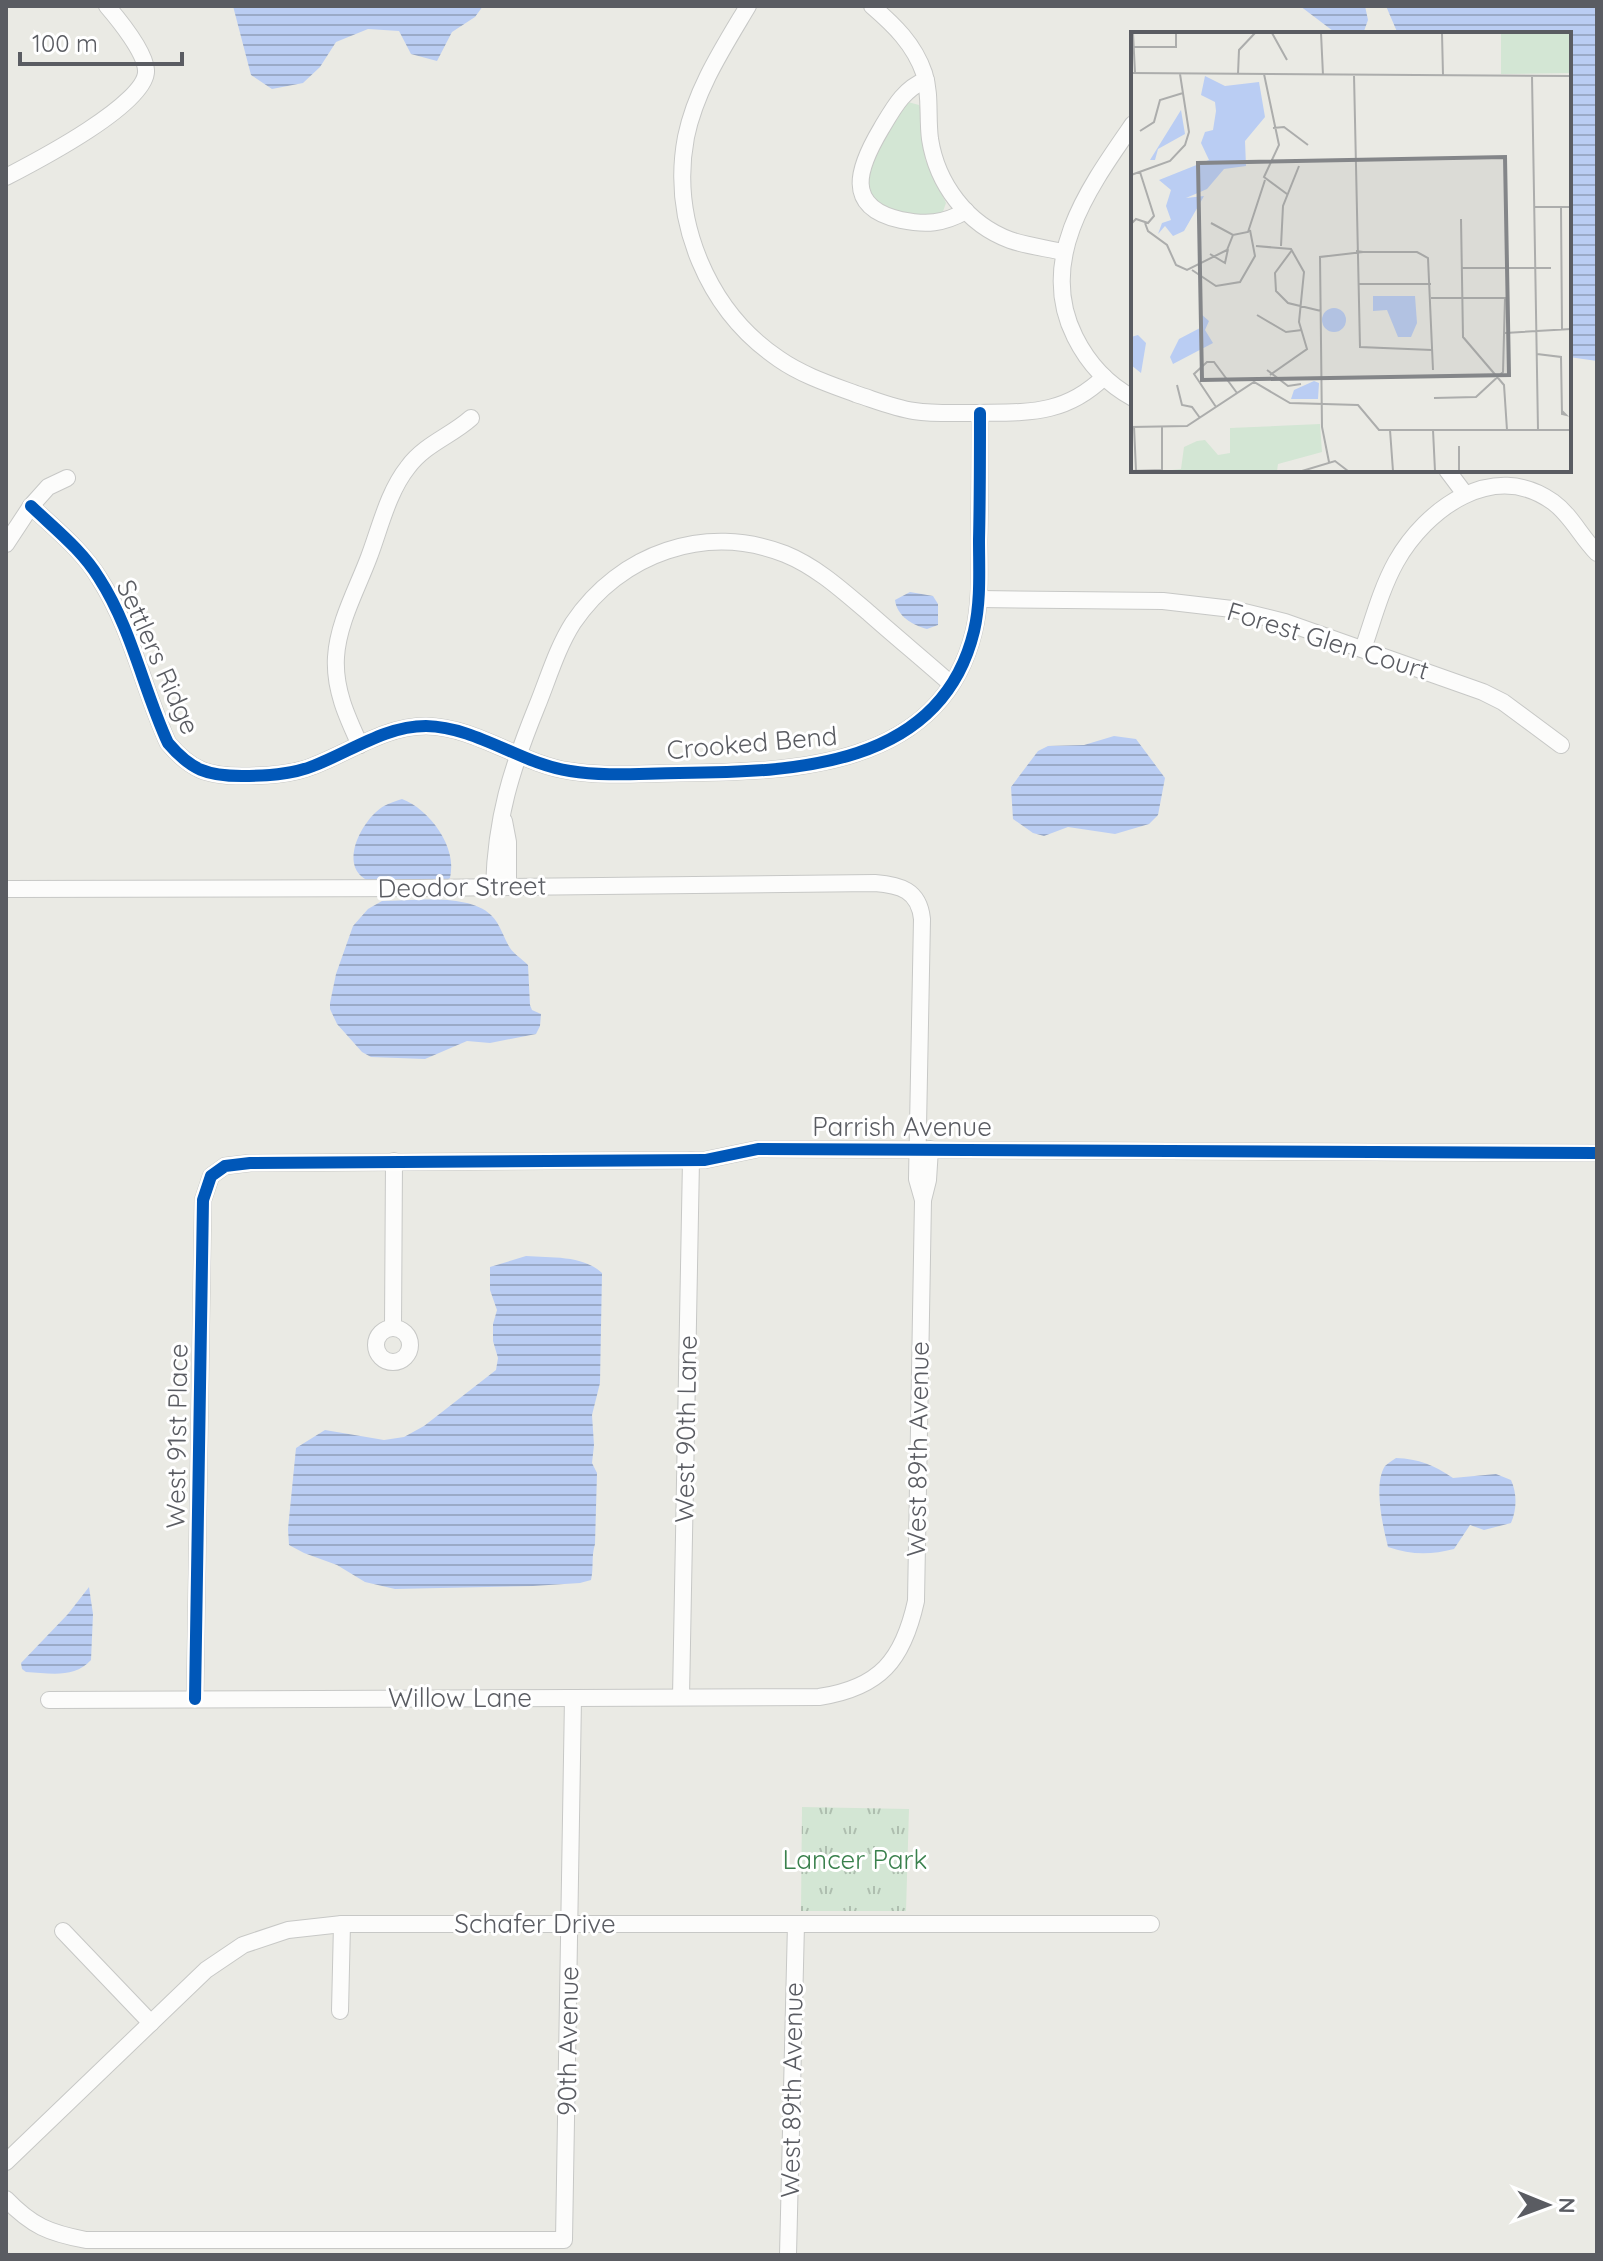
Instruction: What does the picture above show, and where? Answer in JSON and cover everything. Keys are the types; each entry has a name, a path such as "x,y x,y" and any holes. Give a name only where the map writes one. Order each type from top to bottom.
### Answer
{"street":[{"path":"6,177 46,157 83,133 128,101 143,84 146,75 143,59 107,6"},
{"path":"748,6 702,87 684,154 683,191 693,245 710,283 747,333 771,354 834,386 905,409 935,413 1036,412 1056,408 1083,395 1104,377"},
{"path":"872,6 897,28 910,45 926,80 935,161 951,193 981,225 1011,240 1063,252"},
{"path":"926,80 899,100 864,160 861,186 870,204 896,219 931,224 966,211"},
{"path":"1131,127 1086,198 1063,252 1061,278 1065,313 1083,351 1104,377 1131,397"},
{"name":"Crooked Bend","path":"360,745 399,729 430,726 457,731 551,767 588,773 721,772 820,763 849,757 896,737 930,711 951,684 970,645 979,599 980,413"},
{"path":"360,745 343,707 337,682 336,657 344,623 395,488 408,466 438,439 471,418"},
{"path":"1448,472 1465,494"},
{"path":"6,544 31,506 48,487 67,478"},
{"path":"1363,649 1391,572 1409,542 1438,512 1465,494 1486,487 1508,486 1541,495 1561,509 1597,553"},
{"name":"Settlers Ridge","path":"31,506 79,551 104,586 126,632 158,722 168,743 182,760 216,776 283,774 310,767 360,745"},
{"path":"501,887 508,842 503,815 506,788 562,644 586,606 602,588 629,567 658,553 689,544 716,541 774,550 805,563 839,588 951,684"},
{"name":"Forest Glen Court","path":"979,599 1198,604 1272,618 1494,697 1561,745"},
{"name":"Deodor Street","path":"6,889 875,883 896,885 914,895"},
{"name":"West 89th Avenue","path":"869,1682 893,1661 909,1632 916,1601 923,1200 917,1179 923,1149 922,919 914,895"},
{"name":"Parrish Avenue","path":"211,1176 225,1166 250,1163 705,1160 758,1149 1597,1153"},
{"name":"West 90th Lane","path":"681,1697 691,1160"},
{"path":"393,1327 394,1161"},
{"name":"West 91st Place","path":"195,1699 203,1200 211,1176"},
{"name":"Willow Lane","path":"49,1700 819,1697 845,1694 869,1682"},
{"name":"90th Avenue","path":"313,2248 564,2240 573,1698"},
{"path":"340,2011 342,1924"},
{"name":"Schafer Drive","path":"6,2162 206,1970 243,1945 288,1930 342,1924 1151,1924"},
{"name":"West 89th Avenue","path":"788,2255 796,1924"},
{"path":"63,1931 151,2023"},
{"path":"6,2199 26,2219 52,2233 86,2240 313,2248"}],"green space":[{"path":"908,102 919,105 922,112 925,159 946,203 942,214 914,215 894,211 875,199 869,187 873,159"},
{"name":"Lancer Park","path":"802,1807 909,1809 906,1911 801,1911"}],"water":[{"path":"233,6 483,6 475,17 452,32 437,61 411,54 399,31 368,29 336,42 320,67 303,83 272,89 251,75"},
{"path":"1300,6 1365,6 1368,20 1364,31 1334,32"},
{"path":"1386,6 1597,6 1597,361 1571,357 1571,32 1397,32"},
{"path":"910,592 933,596 938,604 938,625 927,629 902,615 895,600"},
{"path":"1114,736 1136,739 1165,778 1158,815 1149,824 1115,834 1068,827 1044,836 1033,833 1013,819 1011,787 1038,751 1048,746 1084,745"},
{"path":"402,799 431,820 445,842 451,866 450,878 445,881 367,880 354,864 356,842 368,821 386,805"},
{"path":"382,901 455,901 481,908 491,915 510,948 528,965 530,1005 532,1010 541,1014 536,1034 490,1043 467,1041 425,1059 371,1057 362,1052 337,1024 330,1003 336,974 353,926 368,909"},
{"path":"526,1256 576,1260 602,1273 600,1383 592,1415 592,1463 597,1473 591,1580 533,1586 395,1589 365,1582 337,1565 289,1545 296,1448 325,1430 384,1440 404,1437 424,1426 496,1370 498,1358 493,1341 493,1324 497,1310 490,1290 490,1267"},
{"path":"1396,1458 1426,1464 1453,1478 1496,1474 1511,1480 1516,1501 1511,1523 1484,1530 1470,1525 1454,1549 1446,1551 1413,1553 1388,1547 1380,1506 1380,1483 1385,1466"},
{"path":"89,1587 93,1614 91,1660 77,1670 61,1674 26,1672 22,1669 21,1663"}],"cycle path":[{"path":"31,506 76,549 99,578 129,638 168,743 184,760 200,770 230,776 287,773 313,766 396,730 426,726 463,732 534,761 584,773 769,770 814,764 857,753 896,736 930,711 957,676 974,631 978,608 980,413"},
{"path":"195,1699 203,1200 211,1176 225,1166 250,1163 705,1160 758,1149 1597,1153"}]}
